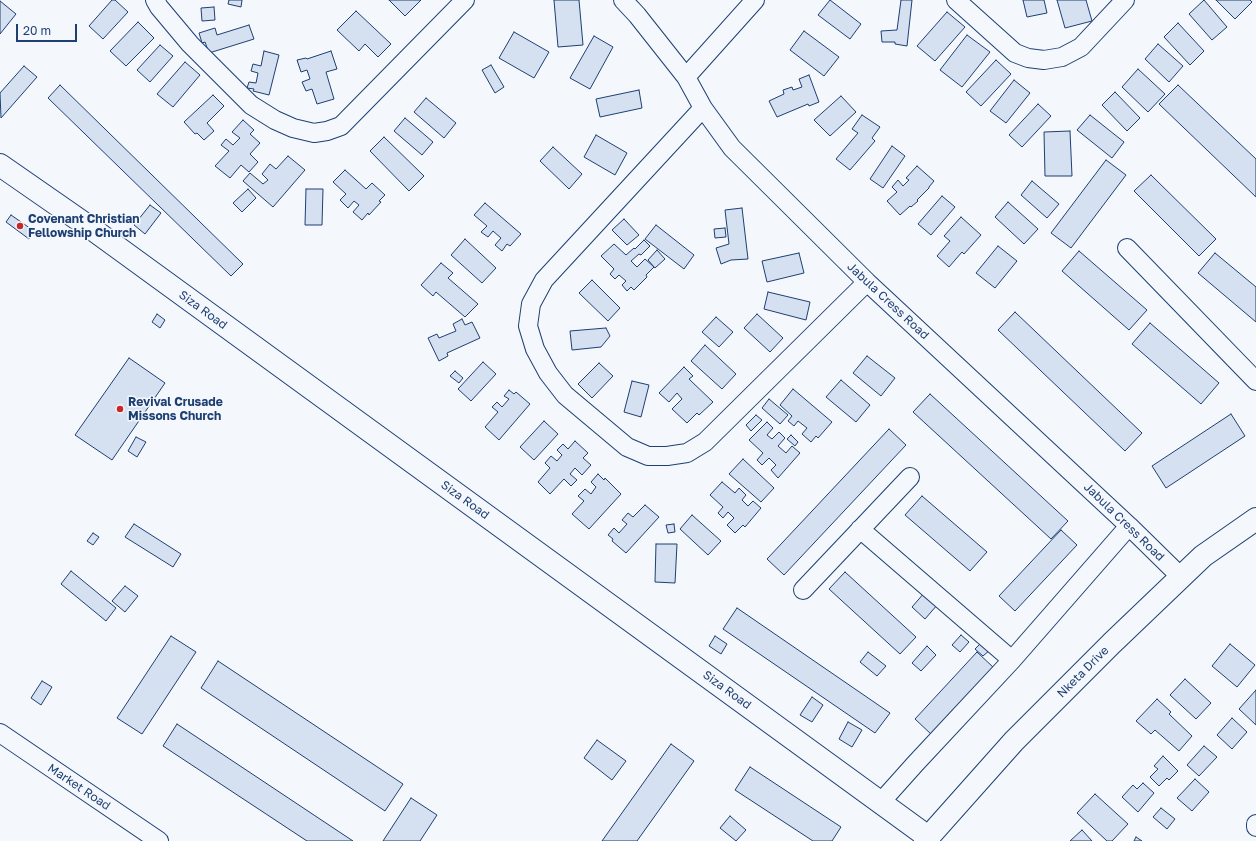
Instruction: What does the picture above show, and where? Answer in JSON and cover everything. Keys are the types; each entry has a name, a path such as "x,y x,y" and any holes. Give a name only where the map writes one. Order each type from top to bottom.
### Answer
{"street":[{"path":"155,0 159,7 190,44 251,105 281,123 293,128 314,133 327,131 341,126 465,0"},
{"name":"Jabula Cress Road","path":"623,0 637,15 686,77 703,108 732,148 867,282 1129,526 1180,577"},
{"path":"686,77 755,0"},
{"path":"956,0 1015,53 1028,58 1044,60 1062,57 1081,47 1125,0"},
{"path":"703,108 544,280 531,304 528,326 535,349 548,373 565,395 627,447 648,456 667,456 687,453 705,442 867,282"},
{"name":"Siza Road","path":"0,165 114,245 881,802 929,840"},
{"path":"1127,248 1256,381"},
{"path":"803,590 910,477"},
{"name":"Nketa Drive","path":"929,840 1014,741 1112,642 1203,556 1256,518"},
{"path":"881,802 1012,660 1129,526"},
{"path":"860,529 1012,660"},
{"name":"Market Road","path":"0,733 159,841"}],"building":[{"path":"112,0 115,0 128,12 103,39 89,26"},
{"path":"229,0 242,0 241,7 228,4"},
{"path":"389,0 421,0 405,16"},
{"path":"554,0 579,0 583,45 558,47"},
{"path":"830,0 861,24 850,39 818,15"},
{"path":"901,0 912,0 907,46 895,44 895,42 882,42 881,31 897,30"},
{"path":"1023,0 1044,0 1047,13 1027,17"},
{"path":"1057,0 1086,0 1092,21 1065,28"},
{"path":"1204,0 1227,27 1212,40 1189,14"},
{"path":"1216,0 1250,0 1252,2 1235,19"},
{"path":"0,1 16,14 0,34"},
{"path":"214,7 215,20 202,21 201,8"},
{"path":"356,11 391,44 378,57 365,44 359,51 337,30"},
{"path":"947,12 965,27 935,61 917,46"},
{"path":"138,22 154,38 126,66 110,51"},
{"path":"1178,23 1204,51 1190,65 1164,37"},
{"path":"249,25 254,39 209,53 205,42 202,43 199,33 215,28 217,35"},
{"path":"804,31 839,57 824,76 790,50"},
{"path":"514,32 549,52 534,78 499,58"},
{"path":"967,35 990,52 962,87 940,70"},
{"path":"594,36 613,47 590,89 570,78"},
{"path":"1158,44 1183,66 1169,82 1145,59"},
{"path":"160,45 173,56 150,82 137,70"},
{"path":"264,51 279,55 269,95 247,88 249,82 256,83 258,73 251,71 253,64 261,66"},
{"path":"331,51 337,69 326,72 334,99 317,104 312,89 306,91 302,82 310,79 307,70 301,72 297,60 307,59"},
{"path":"996,60 1011,74 981,106 966,92"},
{"path":"185,62 200,75 173,107 157,94"},
{"path":"491,65 504,87 495,93 482,70"},
{"path":"24,66 37,77 1,118 0,93"},
{"path":"1138,69 1165,94 1148,112 1122,87"},
{"path":"809,75 819,102 809,106 808,104 777,117 769,101 784,94 783,90 792,87 793,90 802,87 799,79"},
{"path":"1014,80 1030,93 1006,123 990,111"},
{"path":"60,85 243,264 231,276 48,98"},
{"path":"1178,85 1256,159 1256,197 1159,104"},
{"path":"639,90 642,108 600,117 596,99"},
{"path":"1115,92 1140,118 1127,131 1102,105"},
{"path":"213,95 224,106 207,123 214,131 204,140 197,133 195,134 184,122"},
{"path":"841,96 856,112 830,136 814,120"},
{"path":"426,98 456,123 444,138 414,112"},
{"path":"1038,104 1051,116 1022,147 1009,135"},
{"path":"862,115 880,127 872,138 875,141 850,170 836,159 858,133 852,129"},
{"path":"1090,115 1124,142 1112,158 1077,130"},
{"path":"405,118 433,142 422,155 394,131"},
{"path":"243,120 254,130 250,134 260,143 250,154 258,162 249,172 241,165 230,178 215,166 229,151 221,145 226,139 233,145 240,138 232,132"},
{"path":"1070,131 1072,176 1045,176 1044,132"},
{"path":"596,135 627,153 615,175 584,157"},
{"path":"384,137 424,176 409,191 370,151"},
{"path":"892,146 905,156 883,188 870,179"},
{"path":"553,147 582,174 569,189 540,161"},
{"path":"288,156 305,170 273,207 243,181 250,173 263,184 268,180 262,174 270,164 276,169"},
{"path":"1106,160 1126,175 1071,248 1051,233"},
{"path":"917,166 934,181 917,200 918,201 900,215 887,201 897,192 892,187 898,180 903,186 909,180 906,178"},
{"path":"345,170 366,189 372,183 385,195 379,201 381,202 362,220 353,212 359,205 354,201 348,208 340,200 346,194 333,182"},
{"path":"1151,175 1216,239 1199,256 1134,191"},
{"path":"1032,181 1059,204 1047,218 1021,195"},
{"path":"248,189 256,198 242,212 233,203"},
{"path":"306,189 323,189 322,225 305,225"},
{"path":"942,196 955,207 931,235 918,224"},
{"path":"1008,202 1038,229 1024,244 995,217"},
{"path":"485,203 521,234 510,246 507,244 502,251 495,245 501,238 493,231 488,237 481,232 487,226 474,215"},
{"path":"150,205 161,213 145,234 134,225"},
{"path":"742,208 748,259 731,260 721,264 716,248 729,244 725,210"},
{"name":"Covenant Christian Fellowship Church","path":"11,215 34,231 29,239 6,222"},
{"path":"961,217 981,235 964,254 962,252 949,267 937,256 950,241 944,236"},
{"path":"624,219 639,235 627,245 612,230"},
{"path":"656,225 694,255 684,269 645,239"},
{"path":"725,228 726,237 715,238 714,229"},
{"path":"465,239 496,268 482,283 451,255"},
{"path":"644,240 650,246 641,255 639,254 631,261 637,267 645,259 654,267 646,275 647,277 634,290 631,287 627,291 622,285 626,281 619,275 615,279 610,274 614,269 601,256 614,244 626,255"},
{"path":"998,246 1017,261 995,288 976,273"},
{"path":"657,250 665,259 655,268 648,260"},
{"path":"1079,251 1147,310 1129,330 1062,271"},
{"path":"799,253 804,273 767,282 762,261"},
{"path":"1215,253 1256,287 1256,322 1198,273"},
{"path":"441,263 453,273 448,278 478,304 465,317 436,292 433,296 421,285"},
{"path":"592,280 620,308 608,321 579,293"},
{"path":"768,292 810,302 806,320 764,309"},
{"path":"1015,312 1142,433 1125,451 998,330"},
{"path":"157,314 165,320 160,328 152,322"},
{"path":"757,314 783,338 770,352 744,328"},
{"path":"716,317 733,332 719,347 702,332"},
{"path":"462,319 465,325 472,322 480,338 447,353 448,356 439,361 428,338 437,334 439,338 456,331 453,324"},
{"path":"1150,323 1219,383 1201,404 1132,344"},
{"path":"606,328 610,336 601,347 572,350 570,331"},
{"path":"705,345 736,374 722,389 691,361"},
{"path":"867,356 895,378 881,396 853,373"},
{"name":"Revival Crusade Missons Church","path":"129,358 165,383 112,460 75,435"},
{"path":"483,362 496,374 471,401 458,389"},
{"path":"599,363 613,376 592,398 578,384"},
{"path":"684,367 693,376 689,379 713,402 699,415 697,413 687,423 672,409 682,399 677,393 669,402 659,393"},
{"path":"455,371 463,378 459,383 450,376"},
{"path":"841,380 870,405 856,422 826,397"},
{"path":"632,381 649,385 641,417 624,412"},
{"path":"793,389 832,422 818,438 816,436 811,442 802,434 807,428 798,421 794,426 788,421 792,416 780,405"},
{"path":"509,390 514,394 516,392 530,404 499,440 485,427 498,412 492,407 497,402 502,407 509,399 504,396"},
{"path":"930,394 1068,521 1051,539 913,412"},
{"path":"769,399 788,415 780,424 762,408"},
{"path":"1231,414 1245,436 1166,488 1152,466"},
{"path":"756,415 762,420 751,431 746,425"},
{"path":"544,421 558,434 534,460 520,447"},
{"path":"767,422 773,428 767,435 772,439 779,432 785,438 778,446 786,453 792,446 800,453 778,478 771,470 776,465 769,458 762,465 757,460 763,453 749,440"},
{"path":"889,429 906,445 784,575 767,559"},
{"path":"791,435 798,442 795,446 787,439"},
{"path":"136,437 146,442 137,457 128,451"},
{"path":"575,441 588,453 583,458 591,465 582,475 575,468 570,474 577,480 571,486 564,479 550,494 538,482 550,468 545,463 551,456 557,461 562,455 557,450 563,444 568,449"},
{"path":"743,459 774,488 761,502 729,474"},
{"path":"598,474 604,480 605,478 621,494 589,529 572,514 584,501 578,496 585,489 591,494 596,487 591,482"},
{"path":"722,482 735,493 739,488 746,495 742,500 748,506 753,501 761,508 745,527 743,525 735,533 727,525 734,518 728,512 723,518 718,513 723,507 710,495"},
{"path":"922,496 987,552 970,571 905,515"},
{"path":"645,505 659,517 626,553 612,541 613,539 608,535 614,528 619,533 627,524 622,520 628,513 633,517"},
{"path":"692,515 721,541 708,555 680,529"},
{"path":"134,524 181,554 173,567 125,537"},
{"path":"674,524 675,532 668,533 666,525"},
{"path":"1061,530 1077,545 1015,611 999,596"},
{"path":"93,533 99,537 93,545 87,541"},
{"path":"656,544 677,544 675,583 655,582"},
{"path":"71,571 116,608 106,621 61,584"},
{"path":"845,572 916,637 900,654 829,589"},
{"path":"125,586 138,596 125,612 112,601"},
{"path":"925,592 938,604 925,619 912,607"},
{"path":"737,608 890,713 875,733 723,629"},
{"path":"961,635 969,642 960,652 952,645"},
{"path":"171,636 196,652 142,734 117,718"},
{"path":"715,636 727,644 721,654 709,646"},
{"path":"982,642 990,650 983,656 975,649"},
{"path":"1230,644 1255,665 1237,687 1212,666"},
{"path":"927,646 936,655 921,671 912,663"},
{"path":"868,652 886,666 877,676 860,662"},
{"path":"977,652 994,668 932,735 915,719"},
{"path":"218,661 403,784 385,811 201,688"},
{"path":"1185,679 1211,703 1196,719 1170,695"},
{"path":"42,681 52,687 41,705 31,698"},
{"path":"1256,690 1256,725 1239,709"},
{"path":"812,697 823,705 812,722 800,715"},
{"path":"1157,699 1171,712 1169,714 1192,736 1179,751 1155,730 1151,734 1136,721"},
{"path":"1232,718 1247,732 1232,749 1217,735"},
{"path":"848,722 862,730 852,747 839,739"},
{"path":"177,724 353,841 307,841 163,746"},
{"path":"597,740 626,761 612,780 584,758"},
{"path":"671,744 694,761 637,841 602,841"},
{"path":"1204,746 1217,757 1199,776 1187,765"},
{"path":"1163,756 1178,771 1169,780 1167,778 1159,786 1150,777 1158,769 1154,766"},
{"path":"750,767 841,827 832,841 813,841 735,790"},
{"path":"1195,779 1209,792 1192,811 1177,798"},
{"path":"1143,783 1154,793 1138,812 1122,797 1133,785 1137,789"},
{"path":"1095,794 1128,824 1112,841 1107,841 1077,813"},
{"path":"411,798 437,815 420,841 383,841"},
{"path":"1161,808 1175,819 1167,829 1153,817"},
{"path":"730,816 746,830 736,841 720,828"},
{"path":"1082,830 1092,841 1070,841"},
{"path":"1136,837 1142,841 1134,841"}],"place":[{"name":"Covenant Christian Fellowship Church","path":"20,226"},
{"name":"Revival Crusade Missons Church","path":"120,409"}]}
